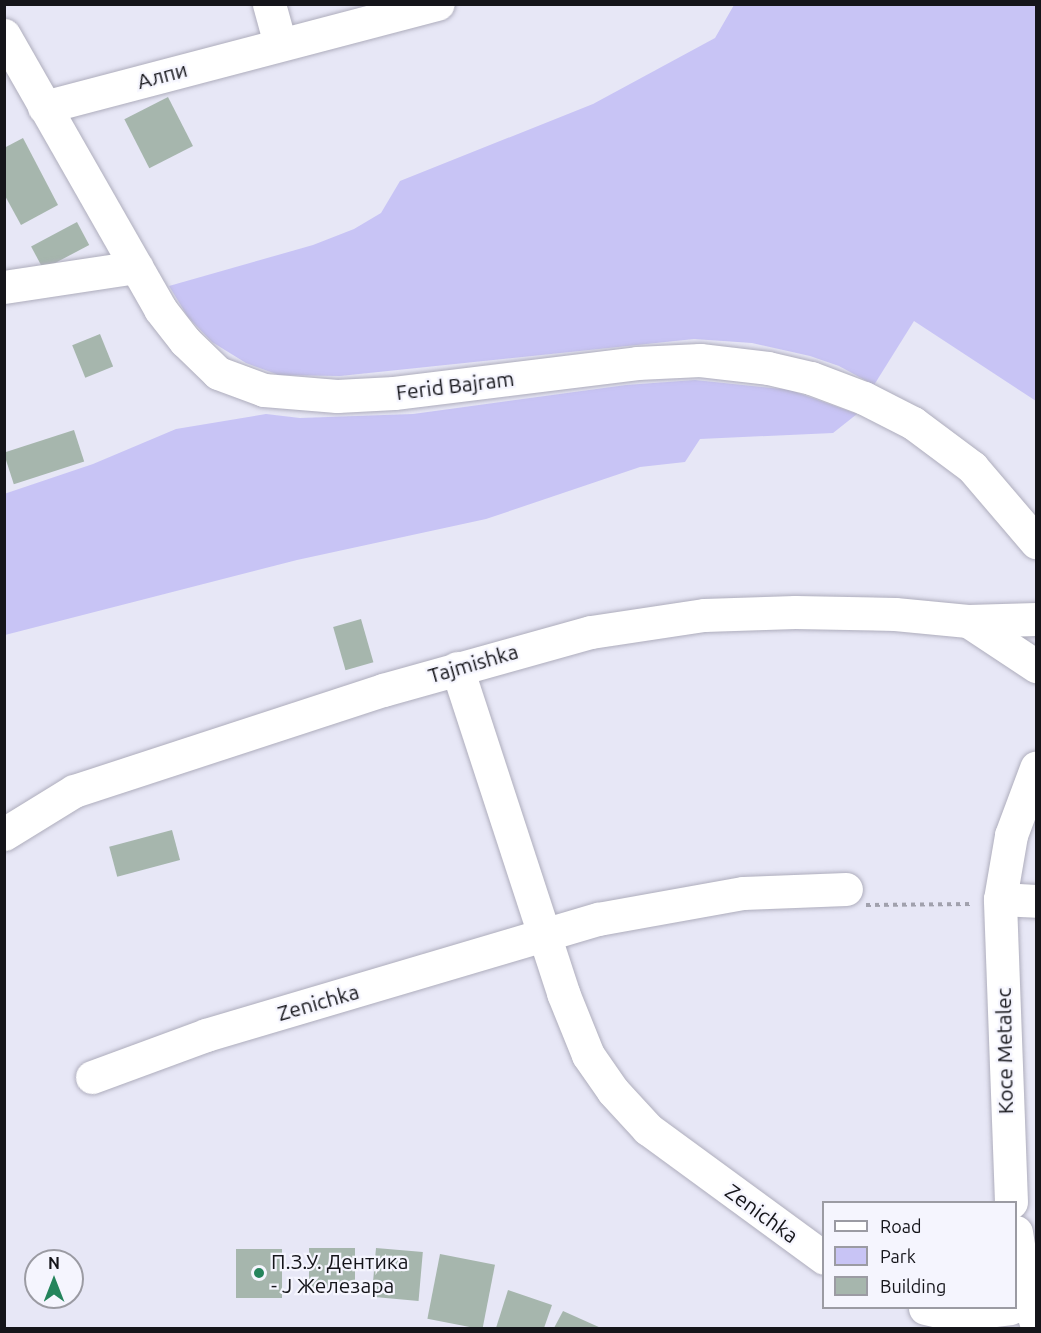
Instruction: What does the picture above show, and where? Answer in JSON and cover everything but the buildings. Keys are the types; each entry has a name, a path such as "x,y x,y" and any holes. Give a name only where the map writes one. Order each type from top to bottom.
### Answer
{"street":[{"path":"269,4 280,44"},
{"name":"Алпи","path":"44,106 438,4"},
{"name":"Ferid Bajram","path":"4,35 160,309 203,360 218,373 264,390 337,396 394,393 556,372 700,360 732,362 811,378 864,398 913,423 972,467 1036,542"},
{"path":"4,287 136,267"},
{"name":"Tajmishka","path":"4,834 74,791 457,668 591,632 704,615 884,614 968,621 1036,619"},
{"name":"Tajmishka","path":"968,621 1036,666"},
{"name":"Zenichka","path":"457,668 547,934 563,993 588,1055 613,1091 648,1129 822,1257"},
{"name":"Koce Metalec","path":"1011,1201 1000,899 1011,835 1036,768"},
{"name":"Zenichka","path":"92,1077 206,1035 547,934 665,904 742,893 846,889"},
{"path":"1000,899 1036,901"},
{"path":"929,1309 956,1315 1023,1310 1017,1243"}],"path":[{"path":"846,889 863,905 973,904 1000,899"}],"green space":[{"path":"734,5 1036,5 1036,401 914,321 874,385 839,366 810,356 752,343 694,339 340,376 279,375 246,363 212,342 188,317 169,286 313,245 354,229 381,213 400,181 593,104 715,38"},
{"path":"695,380 790,390 857,414 833,433 700,439 685,462 640,467 486,519 297,560 5,635 4,494 93,464 176,429 266,414 300,418 413,414 626,385"}],"place":[{"name":"П.З.У. Дентика - Ј Железара","path":"259,1273"}]}
